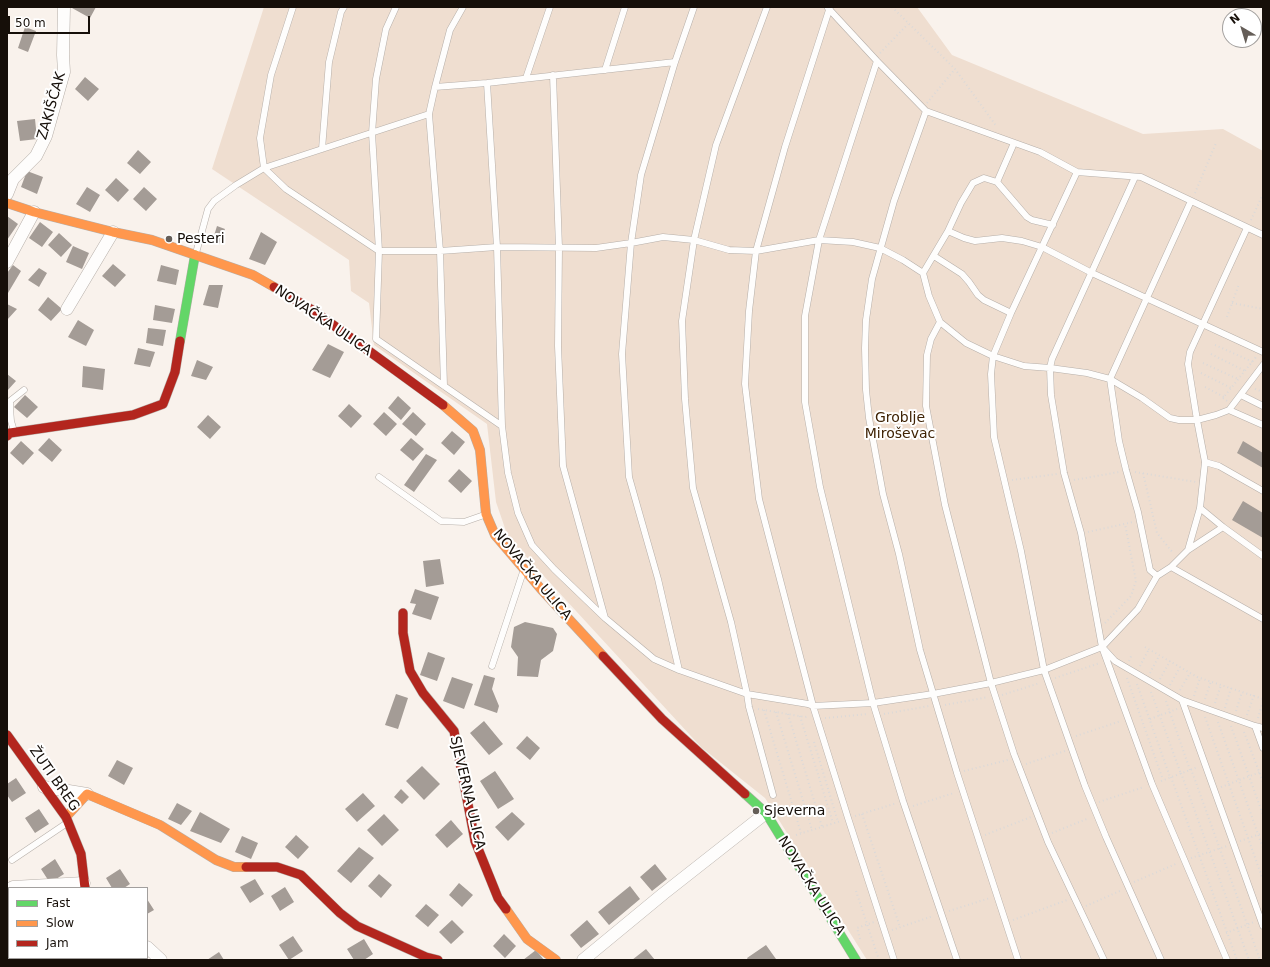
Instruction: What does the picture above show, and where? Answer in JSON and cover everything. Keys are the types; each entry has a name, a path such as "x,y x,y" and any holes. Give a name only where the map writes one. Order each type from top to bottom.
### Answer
{"street":[{"name":"ZAKIŠČAK","path":"7,194 13,180 36,156 46,136 64,72 62,55 64,7"},
{"name":"NOVAČKA ULICA","path":"7,203 34,212 113,232 152,240 253,275 314,311 440,402 473,431 480,450 486,514 495,535 541,589 662,719 766,812 856,960"},
{"path":"7,262 34,212"},
{"path":"67,309 113,232"},
{"path":"11,434 133,415 163,404 174,372 195,255"},
{"name":"SJEVERNA ULICA","path":"402,613 403,633 410,671 423,693 454,731 475,841 498,898 527,939 556,960"},
{"name":"ŽUTI BREG","path":"7,735 67,820 81,854 84,885"},
{"path":"44,787 86,794 160,825 216,860 234,867 277,868 301,875 340,913 357,926 426,957 438,960"},
{"path":"67,820 86,794"},
{"path":"582,960 766,812"},
{"path":"54,887 84,885"},
{"path":"148,948 161,960"}],"lane":[{"path":"293,7 271,75 260,138 264,168 286,189 379,251 440,251 497,247 596,248 663,237 694,240 729,250 756,251 820,240 853,242 880,248 923,273 929,296 940,322 966,342 993,356 1024,366 1050,368 1110,379 1142,398 1170,418 1179,420 1197,420 1216,415 1231,408 1263,366"},
{"path":"322,149 329,62 341,12 344,7"},
{"path":"396,7 386,29 376,79 372,133 379,251 376,339 502,426"},
{"path":"444,386 440,251 429,114 450,30 464,7"},
{"path":"526,78 550,7"},
{"path":"605,70 625,7"},
{"path":"679,670 658,579 629,477 622,354 631,243 640,175 675,62 694,7"},
{"path":"767,7 716,145 694,240 682,321 685,399 693,488 731,622 749,708 773,795"},
{"path":"829,8 876,60 925,109 1014,144 1040,152 1077,172 1140,177 1263,235"},
{"path":"829,8 785,147 756,251 749,311 745,384 758,499 810,705 894,960"},
{"path":"876,60 820,240 805,316 805,402 820,487 873,704 957,960"},
{"path":"435,87 487,83 675,62"},
{"path":"553,75 559,248 558,346 563,466 605,618"},
{"path":"487,83 497,247 502,426 508,473 518,513 532,545 554,569 605,618 654,659 679,670 747,694 810,705 873,704 991,683 1044,670 1102,647 1138,609 1157,576 1171,567 1188,550 1223,528"},
{"path":"925,109 894,201 872,279 866,320 865,348 866,390 869,418 884,494 920,650 932,694 1018,960"},
{"path":"195,255 208,209 214,201 236,185 264,168 429,114"},
{"path":"997,182 1014,144"},
{"path":"1077,172 1011,313 993,356 991,374 994,437 1021,551 1044,670 1067,739 1096,815 1161,960"},
{"path":"1135,177 1052,359 1050,368 1051,395 1064,472 1081,533 1102,647 1152,784 1228,960"},
{"path":"923,273 948,231 961,203 973,183 984,178 997,182 1027,217 1032,220 1052,225"},
{"path":"1157,576 1150,570 1140,521 1119,441 1110,379 1191,201"},
{"path":"1188,550 1200,508 1205,462 1188,364 1190,352 1247,228"},
{"path":"948,231 964,238 975,240 1002,238 1022,241 1042,248 1261,351"},
{"path":"934,256 962,274 978,295 984,300 1011,313"},
{"path":"940,322 931,339 927,355 926,406 945,505 991,683 1015,758 1046,836 1104,960"},
{"path":"11,434 10,401 24,390"},
{"path":"1241,395 1263,406"},
{"path":"1231,408 1263,426"},
{"path":"1205,462 1219,466 1263,491"},
{"path":"379,477 441,521 464,522 486,514"},
{"path":"1200,508 1223,528 1263,556"},
{"path":"1171,567 1263,619"},
{"path":"492,666 524,568"},
{"path":"1102,647 1115,661 1125,668 1179,698 1263,728"},
{"path":"1179,698 1184,707 1262,923"},
{"path":"1255,726 1263,748"},
{"path":"12,860 67,820"}],"path":[{"path":"892,7 954,70 1007,141"},
{"path":"876,60 908,24"},
{"path":"925,109 954,70"},
{"path":"1191,201 1216,142"},
{"path":"1247,228 1263,194"},
{"path":"1226,317 1239,284"},
{"path":"1232,303 1263,308"},
{"path":"1215,345 1263,366"},
{"path":"1224,397 1261,351"},
{"path":"1210,354 1245,371"},
{"path":"1203,363 1238,379"},
{"path":"1201,373 1231,388"},
{"path":"1205,388 1224,397 1223,398 1231,408"},
{"path":"1005,482 1064,472"},
{"path":"1144,473 1157,533 1178,560"},
{"path":"1081,533 1140,521"},
{"path":"1099,629 1131,596 1136,582 1125,524"},
{"path":"1145,647 1200,678 1263,699"},
{"path":"1149,649 1135,676 1237,960"},
{"path":"1132,654 1124,670 1163,780"},
{"path":"1160,655 1147,680 1249,960"},
{"path":"1156,685 1170,661"},
{"path":"1180,667 1164,695 1260,960"},
{"path":"1179,698 1190,673"},
{"path":"1191,703 1200,678"},
{"path":"1211,681 1202,707 1263,880"},
{"path":"1221,685 1213,711 1263,848"},
{"path":"1231,688 1228,716 1263,815"},
{"path":"1228,716 1242,692"},
{"path":"1254,696 1243,722 1263,782"},
{"path":"1255,726 1263,702"},
{"path":"807,717 810,705"},
{"path":"1150,719 1184,707"},
{"path":"764,710 801,833"},
{"path":"776,712 812,830"},
{"path":"788,714 822,826"},
{"path":"800,716 833,823"},
{"path":"1067,739 1128,718"},
{"path":"813,739 838,822"},
{"path":"1019,766 1071,750"},
{"path":"957,773 1015,758"},
{"path":"1214,789 1263,771"},
{"path":"906,808 962,790"},
{"path":"862,814 900,927"},
{"path":"978,838 1037,814"},
{"path":"1046,836 1096,815"},
{"path":"1080,910 1128,886 1185,861 1263,833"},
{"path":"856,891 879,960"},
{"path":"1006,923 1074,898"},
{"path":"862,944 857,928 881,920"},
{"path":"1217,936 1247,925 1262,923"}],"green space":[{"name":"Groblje Miroševac","path":"264,7 917,7 952,55 1143,134 1223,129 1263,151 1263,960 867,960 765,798 701,747 508,537 496,502 487,424 374,345 369,303 351,291 349,260 212,169"}],"building":[{"path":"96,7 90,18 72,8"},
{"path":"25,27 36,31 28,52 18,48"},
{"path":"85,77 99,89 88,101 75,89"},
{"path":"35,119 37,139 20,141 17,121"},
{"path":"138,150 151,162 140,174 127,163"},
{"path":"27,171 43,177 37,194 21,187"},
{"path":"116,178 129,190 118,202 105,190"},
{"path":"87,187 100,195 90,212 76,204"},
{"path":"144,187 157,199 146,211 133,199"},
{"path":"7,216 18,224 7,240"},
{"path":"40,222 53,232 42,247 29,238"},
{"path":"217,226 225,229 219,244 212,242"},
{"path":"261,232 277,242 265,265 249,259"},
{"path":"59,233 72,245 61,257 48,245"},
{"path":"73,246 89,253 82,269 66,262"},
{"path":"113,264 126,275 115,287 102,276"},
{"path":"13,265 21,271 8,293 7,273"},
{"path":"161,265 179,270 176,285 157,281"},
{"path":"39,268 47,273 39,287 28,280"},
{"path":"209,285 223,285 218,308 203,305"},
{"path":"48,297 62,309 51,321 38,310"},
{"path":"7,304 17,309 7,320"},
{"path":"155,305 175,309 172,323 153,320"},
{"path":"78,320 94,330 86,346 68,337"},
{"path":"148,328 166,330 163,346 146,343"},
{"path":"328,344 344,352 330,378 312,370"},
{"path":"138,348 155,352 150,367 134,364"},
{"path":"197,360 213,367 206,380 191,376"},
{"path":"83,366 105,369 103,390 82,387"},
{"path":"7,374 16,381 7,391"},
{"path":"25,395 38,407 27,418 14,407"},
{"path":"398,396 411,408 401,420 388,408"},
{"path":"349,404 362,416 351,428 338,416"},
{"path":"384,412 397,424 386,436 373,424"},
{"path":"413,412 426,424 416,436 402,424"},
{"path":"208,415 221,427 210,439 197,427"},
{"path":"452,431 465,442 454,455 441,443"},
{"path":"49,438 62,450 52,462 38,450"},
{"path":"411,438 424,449 413,461 400,450"},
{"path":"21,441 34,453 23,465 10,453"},
{"path":"1243,441 1263,453 1263,468 1237,453"},
{"path":"426,454 437,460 414,492 404,485"},
{"path":"459,469 472,481 461,493 448,481"},
{"path":"1243,501 1263,513 1263,538 1232,520"},
{"path":"440,559 444,584 426,587 423,561"},
{"path":"415,589 439,597 431,620 412,614 416,604 410,603"},
{"path":"525,622 553,628 557,634 553,651 541,660 538,677 517,676 518,657 511,647 514,627"},
{"path":"428,652 445,658 437,681 420,675"},
{"path":"484,675 495,678 492,689 499,706 497,713 474,705"},
{"path":"452,677 473,684 464,709 443,701"},
{"path":"396,694 408,698 398,729 385,725"},
{"path":"484,721 503,744 489,755 470,733"},
{"path":"527,736 540,748 530,760 516,748"},
{"path":"117,760 133,768 124,785 108,776"},
{"path":"422,766 440,784 424,800 406,781"},
{"path":"495,771 514,799 498,809 480,781"},
{"path":"16,778 26,793 12,802 7,795 7,784"},
{"path":"401,789 409,797 402,804 394,797"},
{"path":"363,793 375,806 357,822 345,809"},
{"path":"177,803 192,811 181,825 168,819"},
{"path":"39,809 49,824 35,833 25,818"},
{"path":"200,812 230,829 221,843 190,831"},
{"path":"512,812 525,824 508,841 495,827"},
{"path":"384,814 399,830 382,846 367,830"},
{"path":"451,820 463,834 447,848 435,835"},
{"path":"296,835 309,847 298,859 285,847"},
{"path":"242,836 258,843 251,859 235,852"},
{"path":"359,847 374,858 351,883 337,871"},
{"path":"55,859 64,874 50,883 41,869"},
{"path":"655,864 667,879 652,891 640,877"},
{"path":"120,869 130,884 126,887 111,887 106,878"},
{"path":"379,874 392,885 381,898 368,886"},
{"path":"255,879 264,894 250,903 240,887"},
{"path":"459,883 473,895 462,907 449,895"},
{"path":"630,886 640,899 609,925 598,912"},
{"path":"285,887 294,902 280,911 271,896"},
{"path":"148,901 154,910 148,913"},
{"path":"426,904 439,915 428,927 415,916"},
{"path":"452,920 464,932 451,944 439,932"},
{"path":"587,920 599,934 581,948 570,935"},
{"path":"504,934 516,946 505,958 493,946"},
{"path":"293,936 303,951 289,960 279,945"},
{"path":"364,939 373,954 364,960 354,960 347,949"},
{"path":"766,945 776,959 748,960 747,958"},
{"path":"646,949 655,960 632,960"},
{"path":"536,950 544,960 523,960"},
{"path":"219,952 224,960 207,960"}],"traffic: fast":[{"path":"180,341 195,255"},
{"path":"745,794 766,813 856,960"}],"traffic: slow":[{"path":"7,203 34,212 113,232 152,240 253,275 274,287"},
{"path":"443,405 473,431 480,450 486,514 495,535 541,589 603,656"},
{"path":"66,817 87,794 160,825 216,860 234,867 246,867"},
{"path":"506,909 527,939 556,960"}],"traffic: jam":[{"path":"274,287 314,311 443,405"},
{"path":"7,436 10,433 133,415 163,404 175,372 180,341"},
{"path":"403,613 403,633 410,671 423,693 454,731 475,841 498,898 506,909"},
{"path":"603,656 662,719 745,794"},
{"path":"7,735 66,817 81,854 85,887"},
{"path":"246,867 277,867 301,875 340,913 357,926 426,957 438,960"}],"place":[{"name":"Pesteri","path":"169,239"},
{"name":"Sjeverna","path":"756,811"}]}
